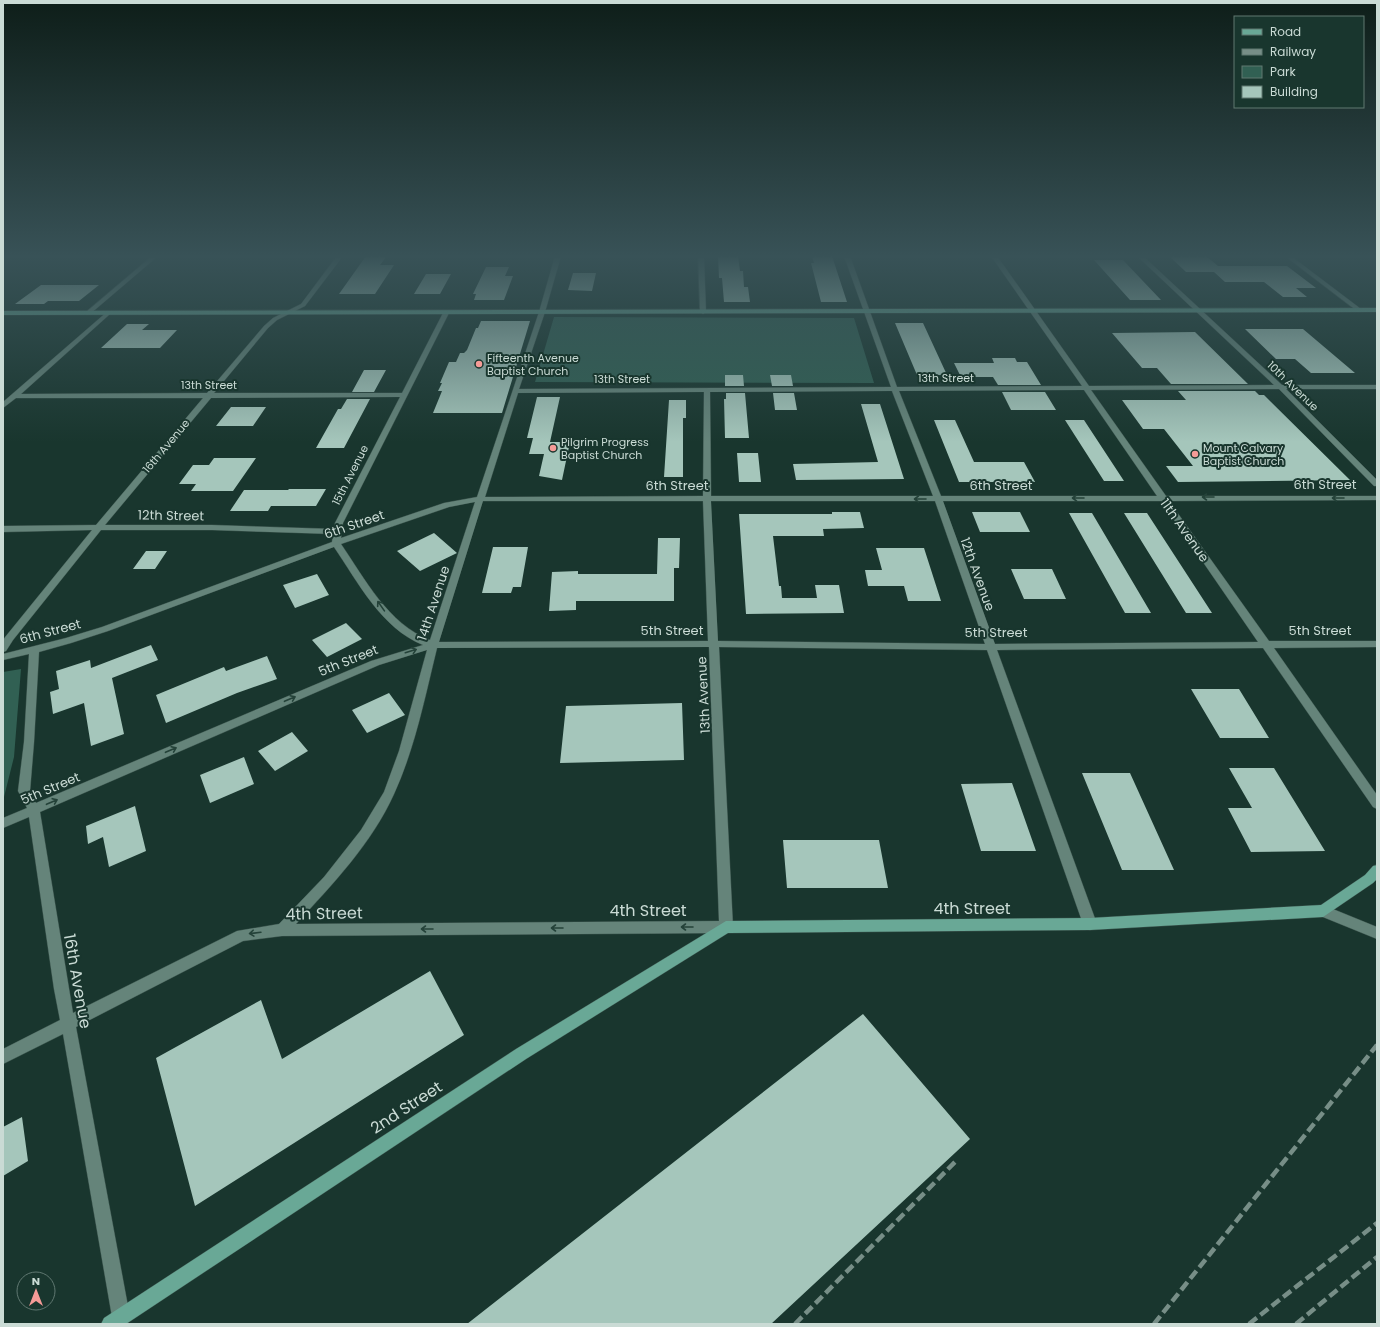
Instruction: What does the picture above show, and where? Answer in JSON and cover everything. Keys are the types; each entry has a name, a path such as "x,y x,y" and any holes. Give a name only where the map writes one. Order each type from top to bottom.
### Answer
{"main road":[{"path":"1323,911 1369,879 1377,870"},
{"name":"4th Street","path":"726,927 1090,924 1323,911"},
{"name":"2nd Street","path":"116,1320 514,1058 726,927"}],"street":[{"path":"3,406 102,318"},
{"name":"16th Avenue","path":"3,649 9,638 98,528 266,327 278,318"},
{"name":"15th Avenue","path":"336,543 339,523 443,318"},
{"name":"14th Avenue","path":"282,930 328,881 365,834 389,793 405,751 433,645 540,318"},
{"name":"12th Avenue","path":"869,318 895,390 938,499 1090,924"},
{"name":"11th Avenue","path":"1037,318 1377,804"},
{"name":"10th Avenue","path":"1205,318 1281,388 1377,484"},
{"name":"13th Street","path":"515,391 1377,387"},
{"name":"13th Avenue","path":"707,390 707,498 726,927"},
{"name":"13th Street","path":"15,396 403,395"},
{"name":"6th Street","path":"3,657 68,641 119,624 336,543 448,505 480,499 938,499 1161,497 1377,498"},
{"name":"12th Street","path":"3,529 290,529 338,532"},
{"path":"336,543 385,612 397,625 410,635 433,645"},
{"name":"5th Street","path":"3,823 375,663 433,645 713,644 991,647 1377,644"},
{"name":"16th Avenue","path":"34,650 30,742 24,791 34,810 61,989 68,1023 116,1320"},
{"path":"1323,911 1377,932"},
{"name":"4th Street","path":"3,1057 242,935 282,930 726,927"}],"green space":[{"path":"554,318 832,318 854,318 874,383 535,382"},
{"path":"21,669 14,757 3,801 3,672"}],"building":[{"name":"Fifteenth Avenue Baptist Church","path":"481,321 530,321 502,413 433,413 442,391 438,391 442,383 440,383 449,362 456,362 460,353 464,353 467,350 476,328 478,328"},
{"path":"895,323 923,323 947,375 917,375"},
{"path":"127,324 149,324 142,330 177,330 160,348 101,348"},
{"path":"1245,329 1303,329 1355,373 1311,373 1295,359 1276,359"},
{"path":"1195,332 1248,384 1171,384 1157,368 1142,368 1112,333"},
{"path":"992,358 1015,358 1017,362 1027,362 1041,385 998,385 993,377 961,377 954,363 994,363"},
{"path":"364,370 386,370 374,392 352,392"},
{"path":"725,375 743,375 744,386 725,386"},
{"path":"770,375 791,375 793,386 772,386"},
{"path":"1178,391 1255,391 1259,395 1264,395 1350,480 1178,482 1166,466 1193,466 1164,429 1143,429 1122,400 1186,400"},
{"path":"1002,392 1045,392 1056,410 1011,410"},
{"path":"726,393 745,393 749,438 725,438 724,399 726,399"},
{"path":"773,393 794,393 797,410 775,410"},
{"path":"537,397 560,397 550,442 570,442 562,480 539,476 544,454 529,454 533,438 527,438"},
{"path":"347,399 370,399 344,448 316,448 338,409 341,409"},
{"path":"669,400 686,400 686,418 683,418 683,477 664,477"},
{"path":"861,404 880,404 904,479 796,480 793,464 878,462"},
{"path":"231,407 266,407 253,426 216,426"},
{"path":"934,420 955,420 974,462 1024,462 1035,482 959,482"},
{"path":"1065,420 1084,420 1124,481 1104,481"},
{"path":"737,453 758,453 761,482 739,482"},
{"path":"214,458 256,458 233,491 191,491 196,484 179,484 193,465 209,465"},
{"path":"326,489 316,506 271,506 268,511 230,511 244,490"},
{"path":"832,512 860,512 864,528 823,529 824,536 773,536 779,586 781,586 782,598 817,598 815,585 839,585 844,613 746,614 739,514 832,514"},
{"path":"972,512 1020,512 1030,532 980,532"},
{"path":"1069,513 1092,513 1151,613 1125,613"},
{"path":"1124,513 1147,513 1212,613 1186,613"},
{"path":"434,533 457,553 420,571 397,551"},
{"path":"658,538 680,538 679,568 674,568 674,601 576,601 576,610 549,611 552,572 578,571 578,574 657,574"},
{"path":"493,547 528,547 521,587 513,587 511,593 482,593"},
{"path":"876,548 924,548 941,601 908,601 904,586 868,586 865,570 882,570"},
{"path":"146,551 167,551 155,569 133,569"},
{"path":"1011,569 1052,569 1066,599 1024,599"},
{"path":"317,574 329,595 295,608 283,585"},
{"path":"346,623 362,639 327,657 312,640"},
{"path":"151,645 158,660 112,678 124,734 91,746 84,703 53,714 50,692 59,689 56,671 90,660 91,668"},
{"path":"267,656 277,679 237,693 166,723 156,695 224,667 226,671"},
{"path":"1191,689 1239,689 1269,738 1220,738"},
{"path":"389,693 405,715 367,733 352,710"},
{"path":"682,703 684,760 560,763 566,706"},
{"path":"292,732 308,751 275,771 258,751"},
{"path":"244,757 254,784 210,803 200,775"},
{"path":"1229,768 1274,768 1325,851 1251,852 1228,808 1252,808"},
{"path":"1082,773 1130,773 1174,870 1122,870"},
{"path":"1012,783 1036,851 981,851 961,784"},
{"path":"135,806 146,851 109,867 103,837 88,844 86,826"},
{"path":"783,840 879,840 888,888 787,888"},
{"path":"430,971 464,1035 195,1206 156,1058 261,1000 282,1059"},
{"path":"863,1014 970,1139 771,1324 467,1324"},
{"path":"22,1117 28,1161 3,1176 3,1127"}],"railway":[{"path":"1154,1324 1377,1045"},
{"path":"795,1324 955,1162"},
{"path":"1249,1324 1377,1223"},
{"path":"1296,1324 1377,1257"}],"place":[{"name":"Fifteenth Avenue Baptist Church","path":"479,364"},
{"name":"Pilgrim Progress Baptist Church","path":"553,448"},
{"name":"Mount Calvary Baptist Church","path":"1195,454"}]}
